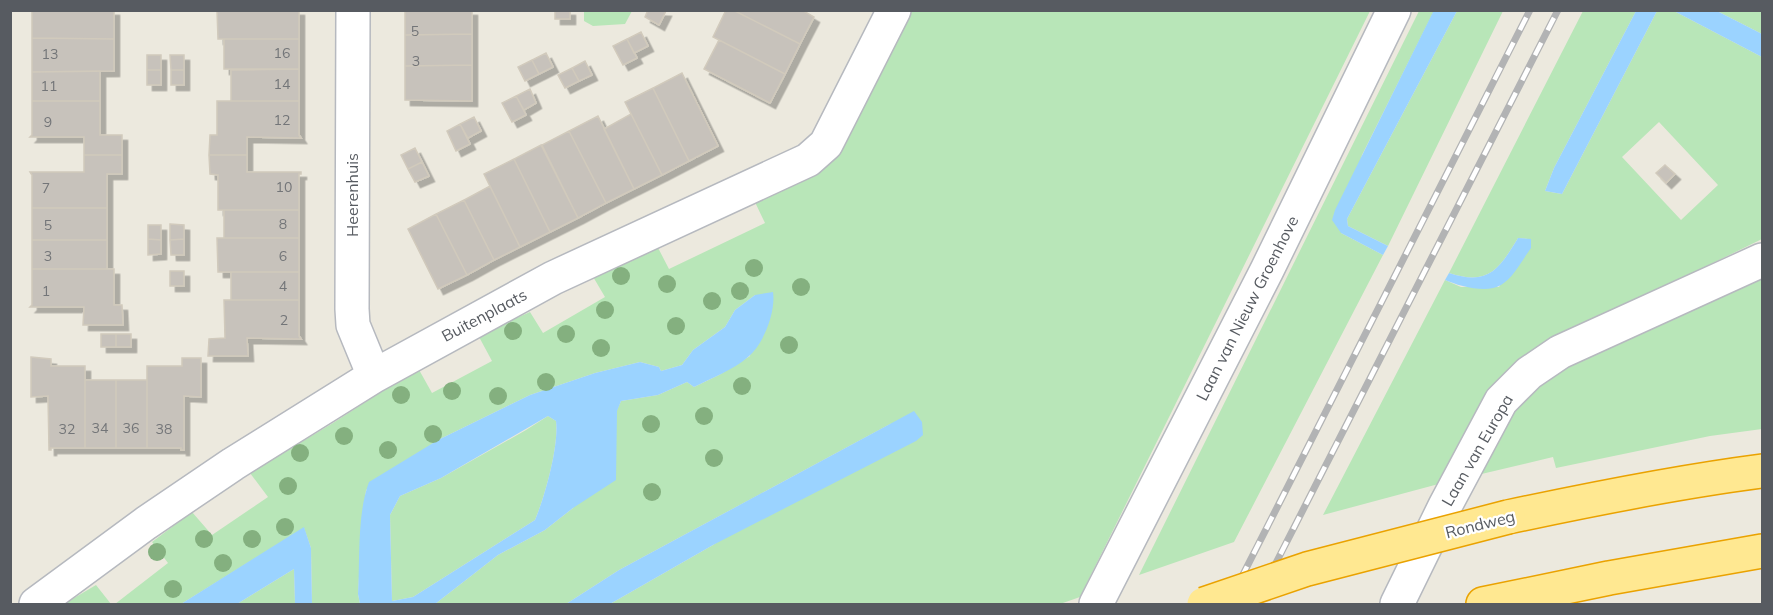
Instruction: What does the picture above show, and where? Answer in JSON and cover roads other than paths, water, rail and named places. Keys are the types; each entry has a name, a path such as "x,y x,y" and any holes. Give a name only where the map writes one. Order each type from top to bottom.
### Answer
{"highway":[{"name":"Rondweg","path":"1204,604 1307,569 1508,517 1595,499 1762,471"},
{"path":"1483,604 1609,578 1762,551"}],"street":[{"name":"Heerenhuis","path":"353,10 352,309 353,325 374,376"},
{"name":"Buitenplaats","path":"36,604 165,510 233,464 374,376 553,278 808,160 826,144 894,10"},
{"name":"Laan van Nieuw Groenhove","path":"1096,604 1267,270 1395,10"},
{"name":"Laan van Europa","path":"1397,604 1444,506 1501,401 1528,373 1560,352 1762,260"}],"water":[{"path":"1434,10 1457,11 1347,219 1348,226 1388,246 1383,255 1341,233 1332,220"},
{"path":"1636,11 1657,11 1562,194 1545,191 1554,168"},
{"path":"1674,11 1717,11 1762,34 1762,57"},
{"path":"1518,238 1531,239 1531,248 1514,273 1501,285 1481,289 1465,287 1445,280 1449,273 1474,277 1491,272 1505,258"},
{"path":"773,292 773,308 764,336 754,351 742,362 694,387 687,382 658,395 621,401 617,411 616,480 573,508 545,530 498,555 435,604 360,604 358,594 362,508 369,482 438,440 530,395 595,373 640,362 659,367 661,371 682,365 693,350 725,327 735,310 755,295","holes":["548,416 556,421 550,471 535,520 413,597 392,601 390,515 400,496 441,478"]},
{"path":"914,411 922,422 923,435 916,441 713,545 610,604 566,604 619,570"},
{"path":"304,527 311,548 312,604 295,604 294,569 237,604 181,604"}],"railway":[{"path":"1228,604 1530,10"},
{"path":"1255,604 1558,10"}]}
